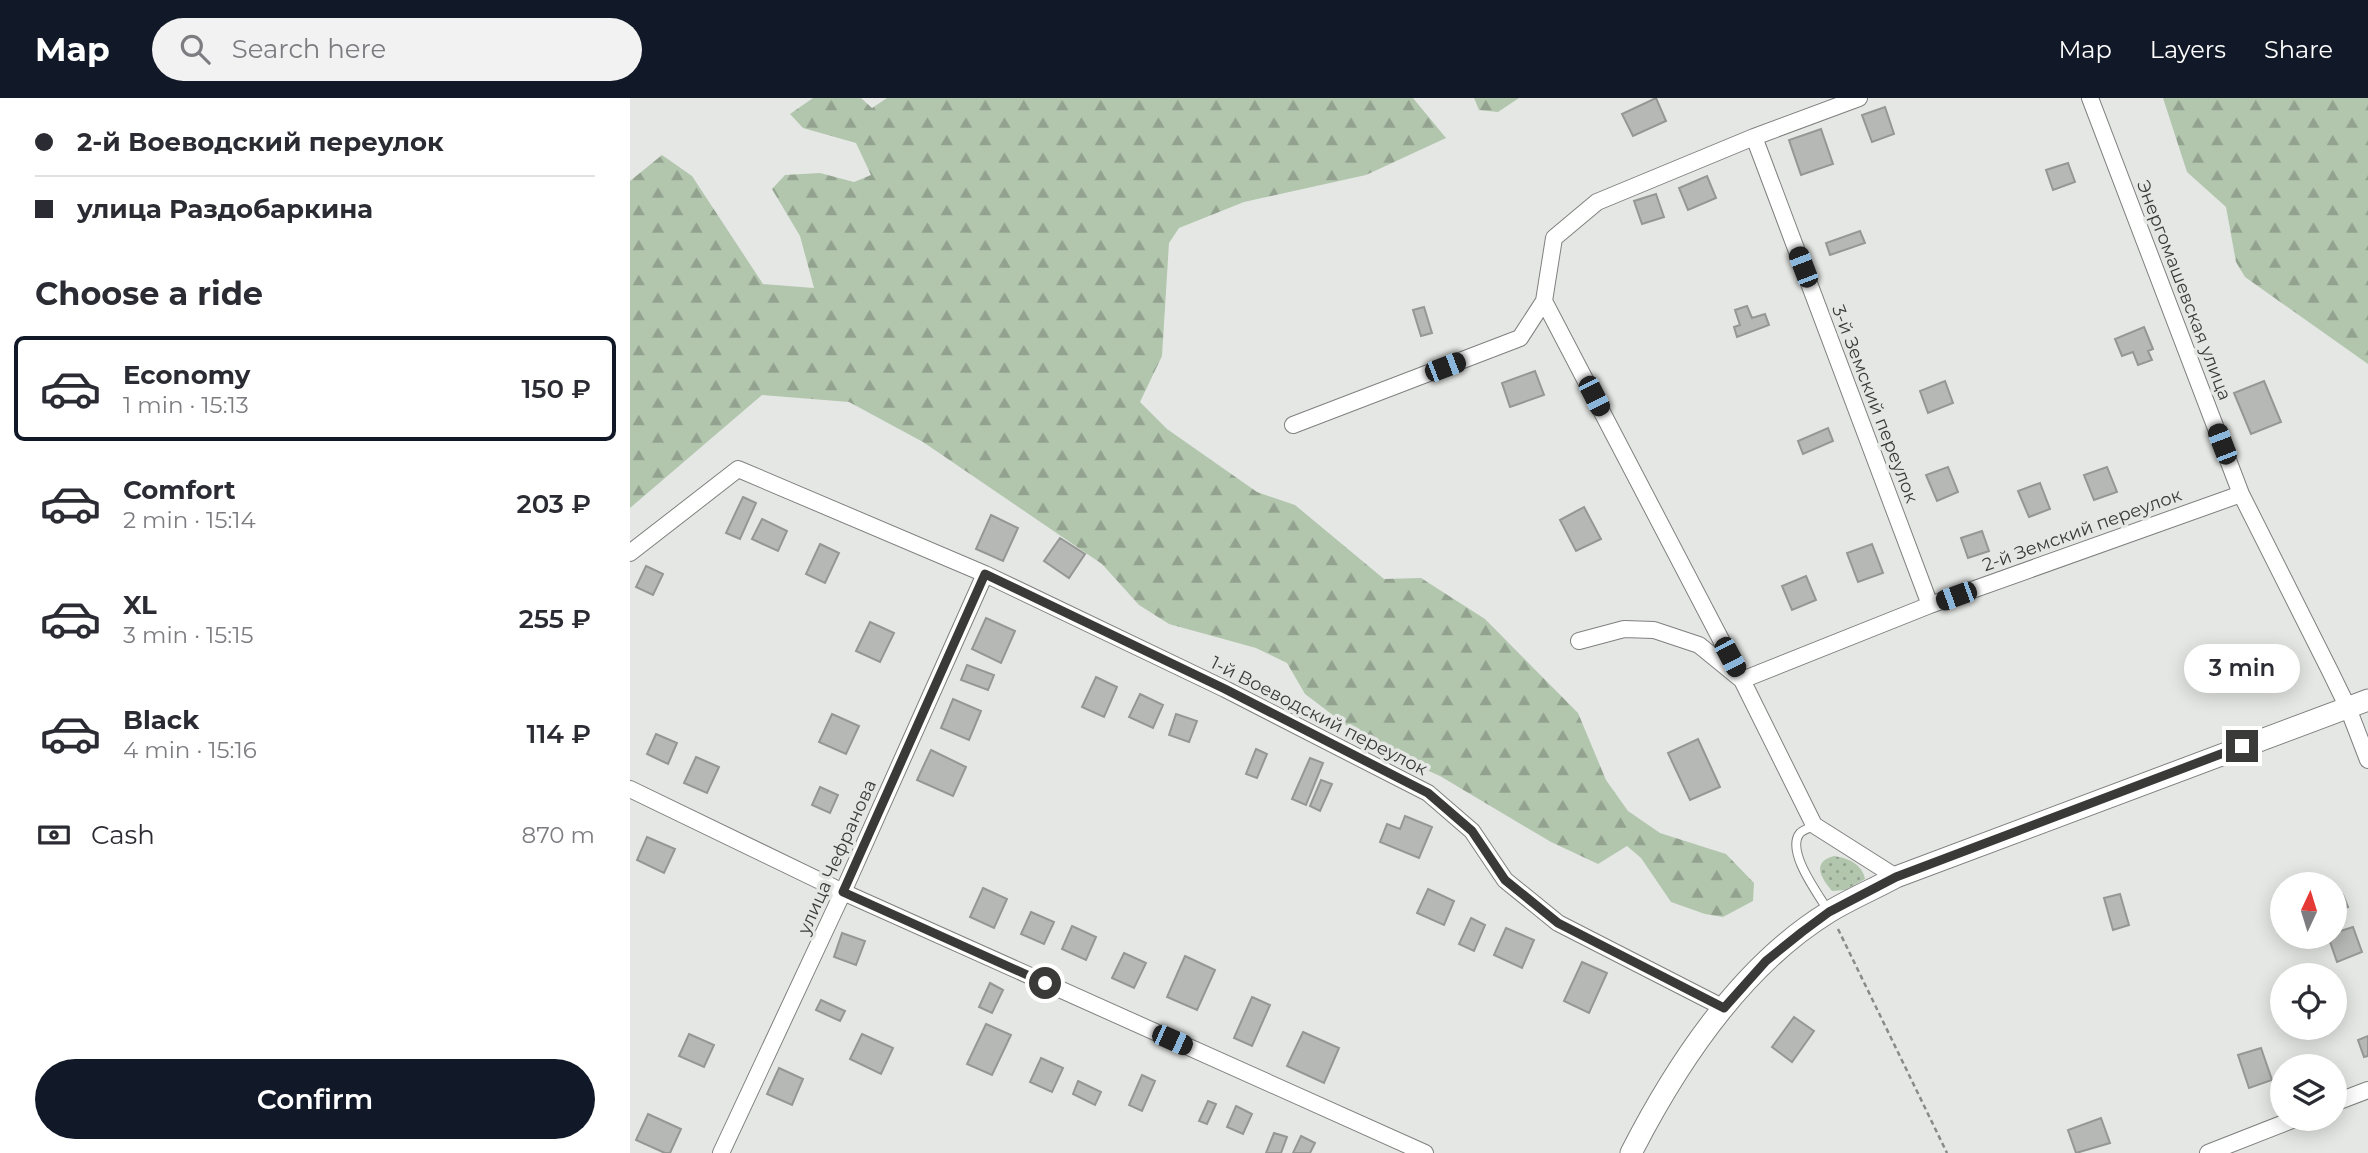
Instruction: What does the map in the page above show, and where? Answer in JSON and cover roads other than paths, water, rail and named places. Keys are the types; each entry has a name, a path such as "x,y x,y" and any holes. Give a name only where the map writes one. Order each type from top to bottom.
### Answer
{"street":[{"path":"1293,425 1520,338 1544,301 1555,238 1597,202 1755,137 1859,98"},
{"name":"Энергомашевская улица","path":"2090,98 2241,494 2348,708 2368,760"},
{"name":"3-й Земский переулок","path":"1755,137 1930,606"},
{"path":"1544,301 1742,680 1814,825 1896,877"},
{"name":"1-й Воеводский переулок","path":"630,553 738,469 985,574 1225,689 1428,793 1472,831 1505,880 1558,923 1724,1008"},
{"name":"2-й Земский переулок","path":"1742,680 1930,606 2241,494"},
{"name":"улица Чефранова","path":"721,1153 843,892 985,574"},
{"path":"1579,641 1623,629 1654,630 1699,645 1742,680"},
{"path":"1631,1153 1691,1052 1724,1008 1766,961 1829,912 1896,877 2368,700"},
{"path":"630,789 843,892 1425,1153"},
{"path":"2347,1099 2368,1090"},
{"path":"2208,1153 2270,1129"}],"lane":[{"path":"1814,825 1801,832 1795,844 1796,855 1829,912"}]}
